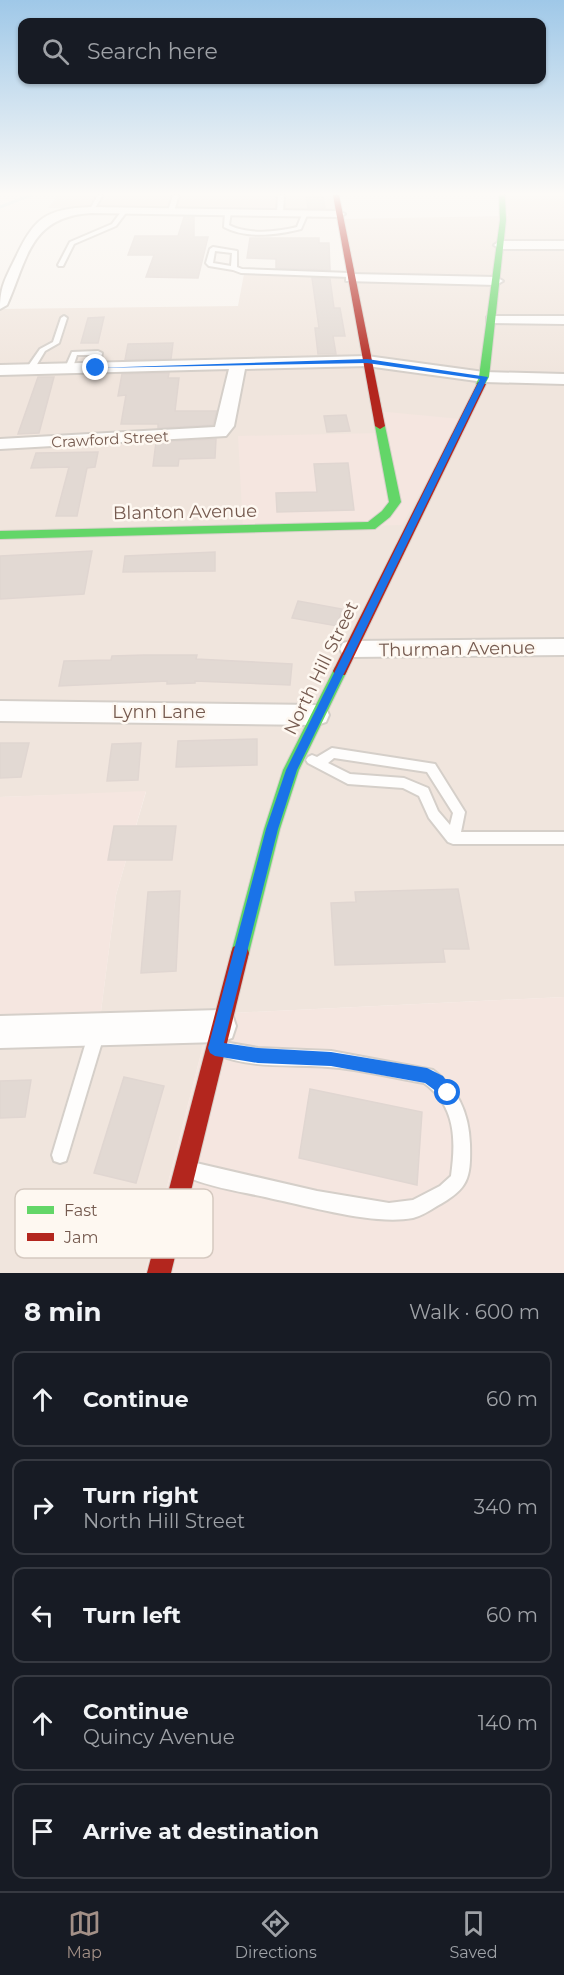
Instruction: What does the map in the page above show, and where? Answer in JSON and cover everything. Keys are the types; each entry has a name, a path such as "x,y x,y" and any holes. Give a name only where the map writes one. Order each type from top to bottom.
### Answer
{"street":[{"path":"0,305 23,254"},
{"path":"347,254 367,361"},
{"name":"North Hill Street","path":"180,1189 272,829 299,753 484,377 499,254"},
{"path":"0,271 16,270"},
{"path":"351,277 496,281"},
{"path":"492,320 564,320"},
{"path":"0,370 367,361 484,377 564,379"},
{"name":"Blanton Avenue","path":"0,535 370,526 386,514 395,502 367,361"},
{"name":"Crawford Street","path":"0,444 220,432 226,426 238,364"},
{"name":"Thurman Avenue","path":"351,649 564,647"},
{"name":"Lynn Lane","path":"0,711 317,715"},
{"path":"0,1032 98,1029 218,1037"},
{"name":"North Hill Street","path":"159,1273 163,1258"}],"lane":[{"path":"62,265 67,254"},
{"path":"211,254 209,263 211,265 277,274 351,277"},
{"path":"234,268 235,254"},
{"path":"30,369 42,350 57,343 64,318"},
{"path":"299,753 348,779 404,783 424,792 433,814 453,838"},
{"path":"318,763 332,753 431,768 459,812 453,838"},
{"path":"453,838 564,838"},
{"path":"60,1155 98,1029"},
{"path":"185,1169 317,1200 389,1212 415,1209 446,1192 459,1180 461,1122 448,1093 433,1078 331,1059 258,1056 218,1037"}],"shaded area":[{"path":"346,254 564,254 564,997 211,1014 166,1189 15,1189 15,1258 149,1258 145,1273 0,1273 0,1025 100,1019 116,895 146,792 0,797 0,309 238,306 244,274 350,275"},
{"path":"376,411 461,419 402,525 243,529 238,436 380,433"},
{"path":"146,791 116,895 100,1019 0,1025 0,797"},
{"path":"564,997 564,1273 145,1273 149,1258 213,1258 213,1189 166,1189 211,1014"}],"building":[{"path":"204,254 198,278 146,277 154,255 128,255"},
{"path":"248,254 329,254 330,270 276,268 276,259 247,258"},
{"path":"312,278 330,279 334,308 340,308 345,336 333,336 336,354 318,354 315,328 319,328"},
{"path":"104,317 98,343 81,343 88,318"},
{"path":"173,343 171,359 125,360 128,344"},
{"path":"169,373 168,378 179,378 175,411 217,411 213,425 158,428 158,424 121,424 126,395 118,396 122,374"},
{"path":"38,377 54,377 39,433 18,434"},
{"path":"346,415 350,431 327,432 324,416"},
{"path":"216,439 215,458 179,459 178,466 153,466 156,442"},
{"path":"98,452 95,467 87,468 77,516 56,516 69,467 31,468 36,453"},
{"path":"348,463 354,510 277,512 276,493 317,492 314,464"},
{"path":"92,551 84,594 0,599 0,556"},
{"path":"215,552 215,571 123,572 125,556"},
{"path":"298,601 342,609 337,626 292,618"},
{"path":"197,655 196,659 292,664 290,685 195,681 195,683 167,684 167,681 59,686 64,661 111,660 112,656"},
{"path":"257,739 257,765 176,767 178,741"},
{"path":"0,743 29,743 21,777 0,778"},
{"path":"141,743 138,780 107,781 112,744"},
{"path":"114,826 176,826 172,860 108,860"},
{"path":"458,889 469,949 443,949 445,962 335,965 331,903 356,902 355,892"},
{"path":"180,891 176,971 141,973 148,892"},
{"path":"124,1077 164,1086 136,1183 94,1173"},
{"path":"31,1080 25,1117 0,1118 0,1081"},
{"path":"310,1089 422,1112 417,1185 299,1158"}],"traffic: fast":[{"path":"481,384 484,377 499,254"},
{"path":"0,535 371,526 386,514 395,502 380,426"},
{"path":"240,953 272,829 291,770 340,671"}],"traffic: jam":[{"path":"347,254 380,426"},
{"path":"340,671 481,384"},
{"path":"180,1189 240,953"},
{"path":"159,1273 163,1258"}],"route":[{"path":"96,368 367,361 484,377 291,770 272,829 215,1048 258,1056 331,1059 427,1076 438,1082 448,1093"}]}
